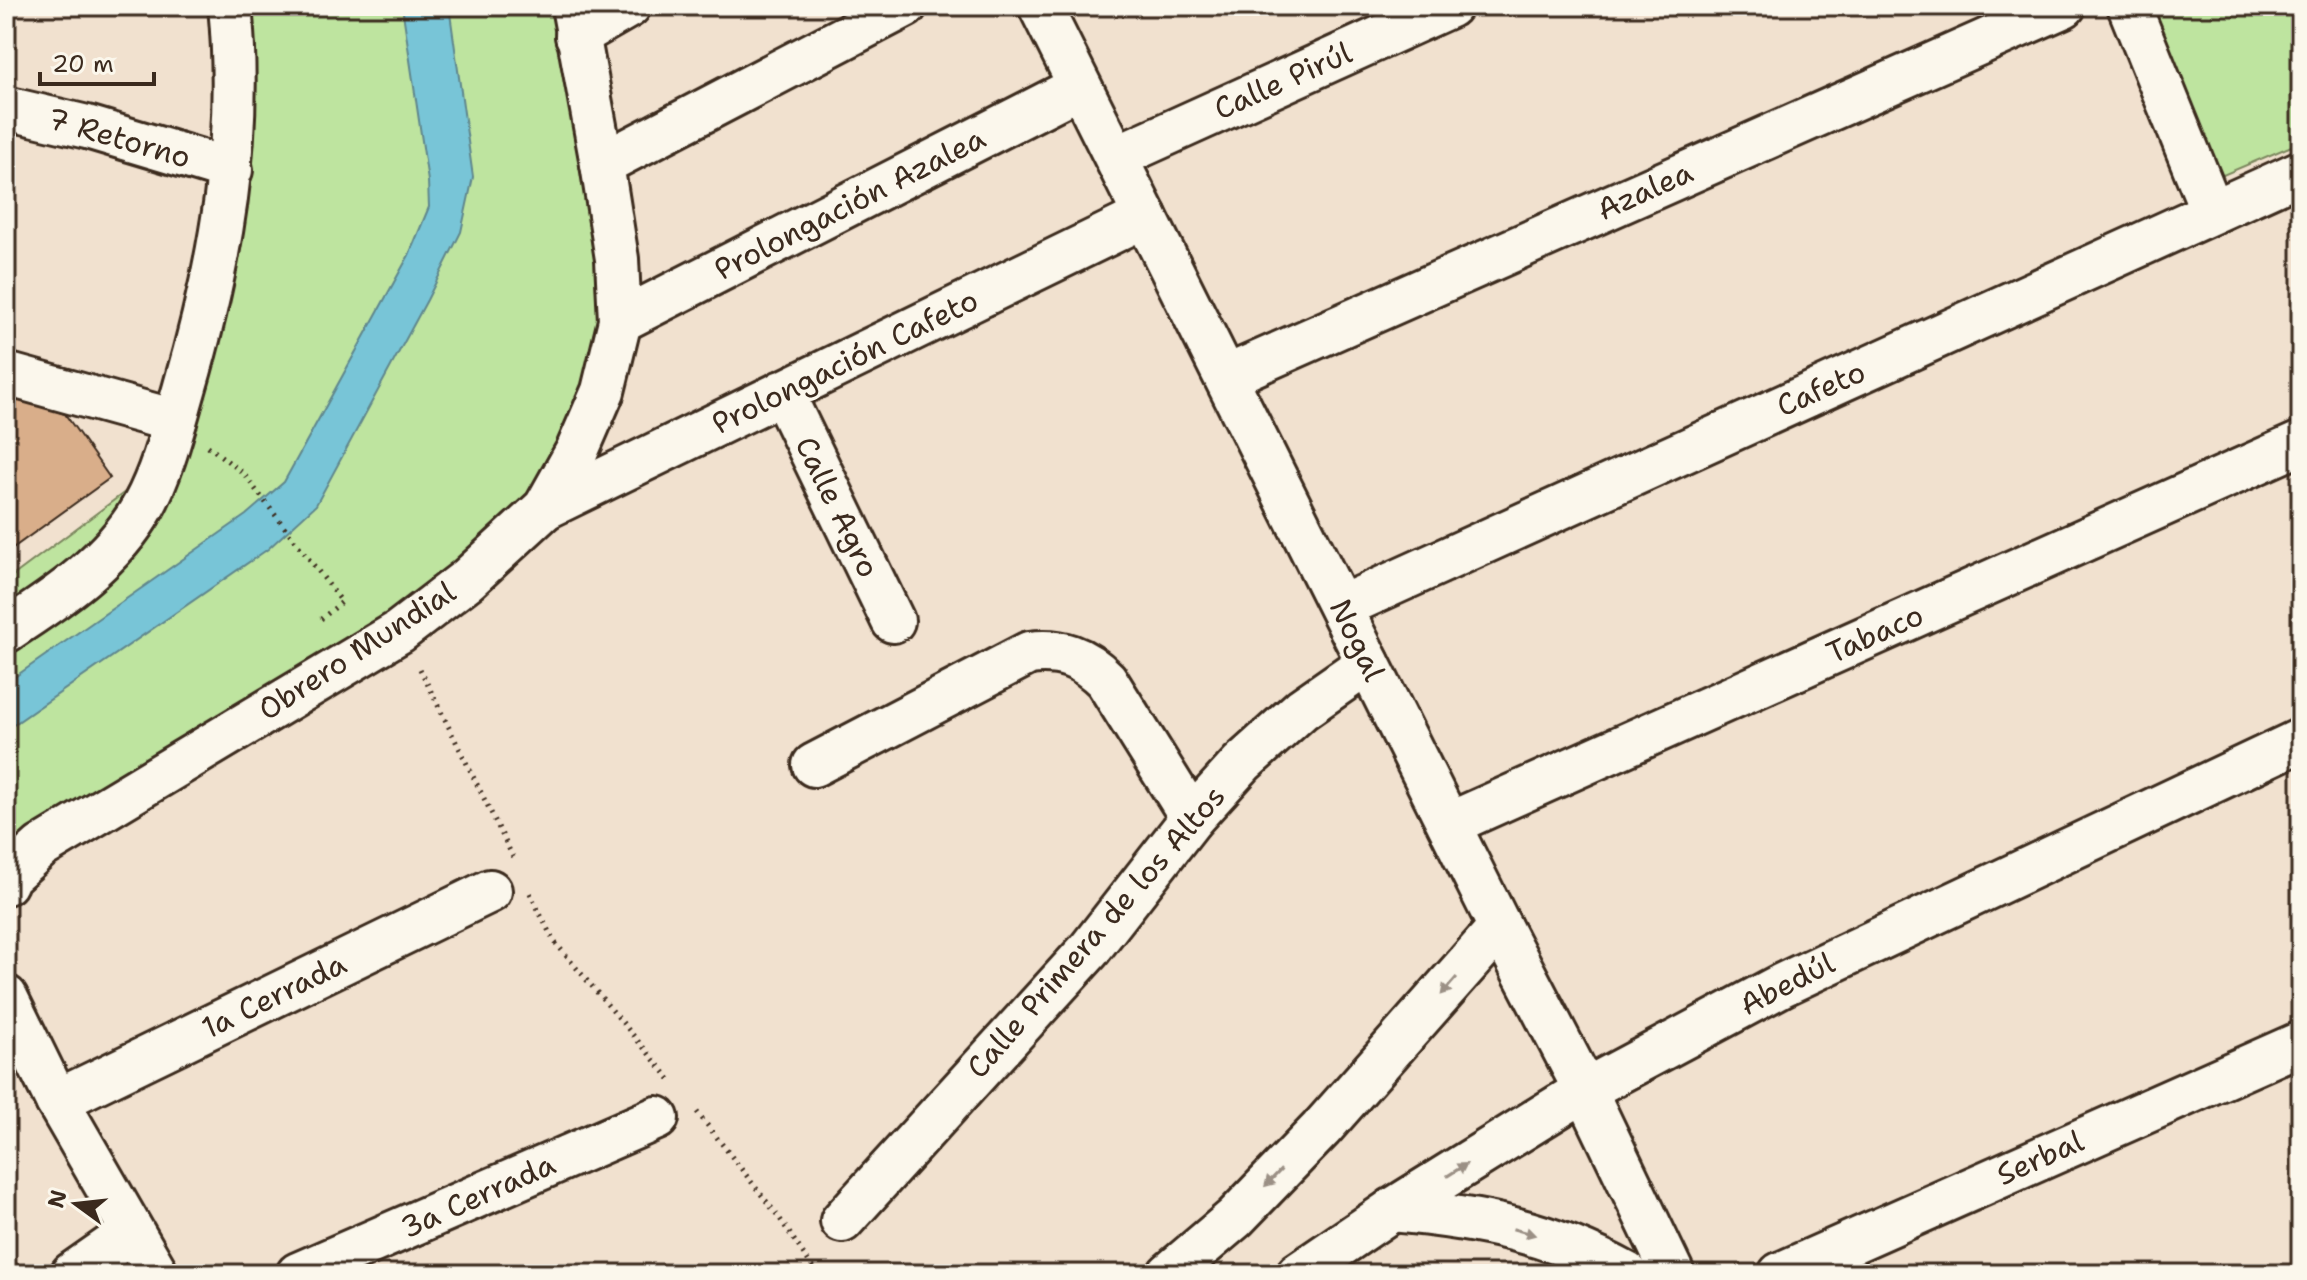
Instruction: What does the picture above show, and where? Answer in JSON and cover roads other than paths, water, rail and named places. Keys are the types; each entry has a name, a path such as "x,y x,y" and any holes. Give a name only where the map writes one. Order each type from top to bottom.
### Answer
{"street":[{"path":"6,631 53,601 110,551 144,506 175,421 215,271 231,170 236,103 230,6"},
{"path":"575,21 629,6"},
{"path":"602,164 905,6"},
{"name":"Nogal","path":"1040,6 1500,927 1585,1090 1673,1274"},
{"name":"Calle Pirúl","path":"1116,157 1450,6"},
{"name":"Azalea","path":"1226,377 2064,6"},
{"path":"2129,6 2212,211"},
{"name":"Obrero Mundial","path":"6,883 9,876 41,847 399,632 468,579 545,508 577,451 603,391 620,321 617,259 575,21"},
{"name":"Prolongación Azalea","path":"620,321 1079,87"},
{"name":"7 Retorno","path":"6,108 87,127 231,170"},
{"name":"Cafeto","path":"1341,607 2301,172"},
{"name":"Prolongación Cafeto","path":"545,508 1145,216"},
{"path":"6,374 175,421"},
{"name":"Calle Agro","path":"782,392 893,621"},
{"name":"Tabaco","path":"1449,824 2301,443"},
{"path":"814,765 1029,653 1048,651 1068,654 1091,665 1106,680 1192,818"},
{"name":"Calle Primera de los Altos","path":"842,1221 1089,950 1192,818 1242,763 1302,709 1368,663"},
{"name":"Abedúl","path":"1298,1274 1392,1210 1585,1090 1782,985 2301,740"},
{"name":"1a Cerrada","path":"57,1101 512,881"},
{"path":"1169,1274 1235,1218 1321,1129 1500,927"},
{"path":"6,997 57,1101 157,1274"},
{"name":"Serbal","path":"1780,1274 2301,1043"},
{"name":"3a Cerrada","path":"298,1274 676,1104"},
{"path":"1392,1210 1462,1217 1521,1230 1586,1252 1627,1274"},
{"path":"72,1274 132,1232"}],"water":[{"path":"402,6 449,6 473,177 461,232 316,505 268,549 6,730 6,683 246,515 284,482 409,255 429,207 428,181"}]}
